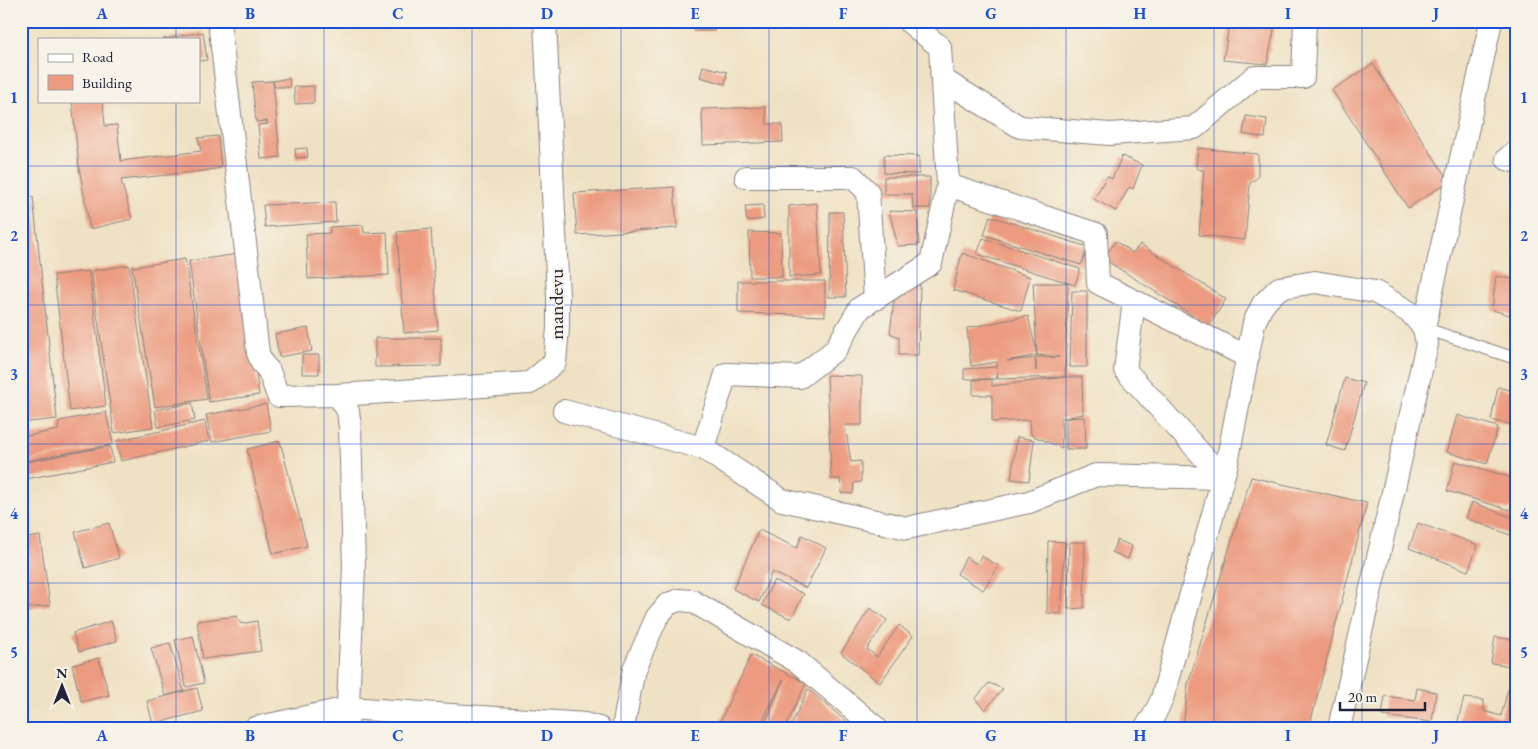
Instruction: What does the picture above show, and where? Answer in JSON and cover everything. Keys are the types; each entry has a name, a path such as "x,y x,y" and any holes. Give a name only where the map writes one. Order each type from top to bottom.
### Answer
{"street":[{"name":"mandevu","path":"219,21 258,353 262,363 269,371 278,396 530,383 555,362 558,297 545,21"},
{"path":"703,448 726,374 800,377 836,350 860,308 931,263 948,185 940,47 908,21"},
{"path":"942,79 1020,127 1110,134 1194,128 1254,77 1304,77 1305,21"},
{"path":"1339,728 1427,344 1424,328 1491,21"},
{"path":"1517,150 1507,159 1517,162"},
{"path":"746,177 852,177 868,192 875,299"},
{"path":"948,185 1096,234 1098,283 1248,357"},
{"path":"1145,728 1162,699 1223,478 1254,322 1263,304 1279,288 1315,282 1374,292 1412,313 1424,328"},
{"path":"1134,301 1125,370 1223,478"},
{"path":"338,394 348,411 350,428 354,567 348,718"},
{"path":"564,411 703,448 782,500 906,528 1029,502 1096,475 1223,478"},
{"path":"623,728 634,669 657,617 668,604 679,600 692,601 798,662 876,728"},
{"path":"255,728 348,718 585,724 599,728"}],"lane":[{"path":"1424,328 1517,359"}],"building":[{"path":"694,21 714,21 714,31 694,31"},
{"path":"1230,21 1276,21 1267,64 1223,60"},
{"path":"203,32 207,60 200,61 200,38 169,38"},
{"path":"1373,64 1449,181 1408,208 1332,90"},
{"path":"703,66 727,72 725,84 700,77"},
{"path":"289,78 290,87 275,87 273,81"},
{"path":"273,81 280,157 261,159 258,125 268,124 267,121 256,122 252,82"},
{"path":"314,86 314,103 295,104 294,87"},
{"path":"21,101 26,117 21,119"},
{"path":"72,102 103,102 105,126 117,125 121,161 201,151 198,138 218,136 221,168 121,180 132,219 90,229 79,167"},
{"path":"765,107 767,124 782,124 783,142 703,145 702,109"},
{"path":"1246,116 1267,119 1265,138 1243,134"},
{"path":"307,148 308,157 296,158 295,149"},
{"path":"1198,148 1258,154 1258,177 1250,183 1245,240 1199,235 1204,171 1196,168"},
{"path":"884,155 919,156 919,174 884,173"},
{"path":"1122,156 1142,165 1133,189 1129,187 1116,211 1094,199 1107,176 1112,179"},
{"path":"884,177 930,177 930,208 913,208 912,194 884,194"},
{"path":"21,179 25,193 21,194"},
{"path":"674,187 677,228 577,235 574,193"},
{"path":"33,197 57,419 21,423 21,198"},
{"path":"335,202 336,222 265,227 263,205"},
{"path":"817,203 821,275 789,277 789,206"},
{"path":"763,205 764,219 747,221 745,206"},
{"path":"889,211 917,212 919,245 898,246"},
{"path":"830,212 843,212 846,297 829,297"},
{"path":"990,216 1088,247 1081,265 984,235"},
{"path":"363,225 364,233 387,232 389,275 308,279 306,234 330,233 330,227"},
{"path":"431,229 438,330 404,333 397,232"},
{"path":"749,232 781,233 782,277 750,277"},
{"path":"983,238 1080,269 1075,285 977,254"},
{"path":"1115,241 1133,253 1140,244 1226,299 1209,326 1104,259"},
{"path":"962,253 1030,277 1021,311 953,290"},
{"path":"239,254 259,395 209,402 189,261"},
{"path":"185,259 207,399 155,407 132,267"},
{"path":"129,265 153,427 114,433 91,271"},
{"path":"89,271 106,406 70,411 54,275"},
{"path":"1496,276 1517,280 1517,317 1492,310"},
{"path":"738,281 825,281 825,316 738,313"},
{"path":"1033,283 1068,283 1065,377 998,379 997,370 997,379 964,379 964,369 997,367 997,362 971,366 967,328 1028,316 1037,355","holes":["1037,355 1059,357 1036,357 1036,371 1035,358 1007,361"]},
{"path":"920,284 918,355 899,355 899,337 890,333 895,292"},
{"path":"1072,291 1087,291 1087,367 1070,367"},
{"path":"308,328 312,351 279,357 275,334"},
{"path":"375,338 441,338 441,366 375,367"},
{"path":"302,355 319,355 319,374 302,374"},
{"path":"827,375 862,376 862,425 845,425 851,462 861,461 861,482 854,483 853,494 841,493 840,479 831,479"},
{"path":"1065,377 1082,377 1083,414 1061,418 1062,448 1031,435 1030,420 992,422 992,395 973,395 973,380 992,379 992,386"},
{"path":"1345,378 1364,383 1345,451 1326,445"},
{"path":"1498,387 1517,392 1517,426 1491,420"},
{"path":"192,403 195,420 158,427 155,410"},
{"path":"266,404 271,431 212,442 206,415"},
{"path":"106,412 113,444 21,462 21,437 58,430 59,421"},
{"path":"1457,415 1498,427 1487,464 1447,452"},
{"path":"1085,417 1086,449 1066,449 1066,418"},
{"path":"205,421 209,441 121,461 116,441"},
{"path":"1017,437 1034,440 1029,481 1011,479"},
{"path":"280,441 307,546 273,554 247,449"},
{"path":"110,446 113,462 21,480 21,463"},
{"path":"1455,461 1517,479 1517,487 1510,510 1447,491"},
{"path":"1251,477 1367,503 1309,728 1183,728 1188,684"},
{"path":"1472,502 1516,519 1510,535 1466,518"},
{"path":"109,523 119,558 85,568 75,532"},
{"path":"1418,523 1478,545 1468,571 1409,548"},
{"path":"759,530 797,548 802,535 826,548 806,588 772,572 759,602 733,589"},
{"path":"40,536 50,605 21,609 21,539"},
{"path":"1117,540 1132,546 1128,559 1112,552"},
{"path":"1048,541 1065,542 1061,614 1047,613"},
{"path":"1069,542 1085,542 1084,608 1068,609"},
{"path":"981,556 999,566 983,590 957,574 966,557 977,564"},
{"path":"774,580 804,594 791,619 762,605"},
{"path":"870,608 887,620 867,649 877,657 899,625 913,636 880,683 841,653"},
{"path":"237,616 241,624 257,621 261,651 203,659 197,621"},
{"path":"111,621 117,641 79,652 73,633"},
{"path":"193,636 204,683 186,687 175,640"},
{"path":"1495,637 1517,640 1517,667 1491,663"},
{"path":"170,643 184,691 165,696 151,648"},
{"path":"751,655 806,683 785,728 763,728 783,680 759,728 717,728"},
{"path":"99,658 109,695 81,702 72,665"},
{"path":"989,683 1003,689 985,710 975,699"},
{"path":"197,688 203,711 153,724 147,701"},
{"path":"1417,688 1436,692 1432,722 1382,716 1385,696 1415,700"},
{"path":"808,689 854,728 790,728"},
{"path":"1508,689 1517,692 1517,728 1456,728 1464,698 1484,700 1484,711 1501,716"}]}
